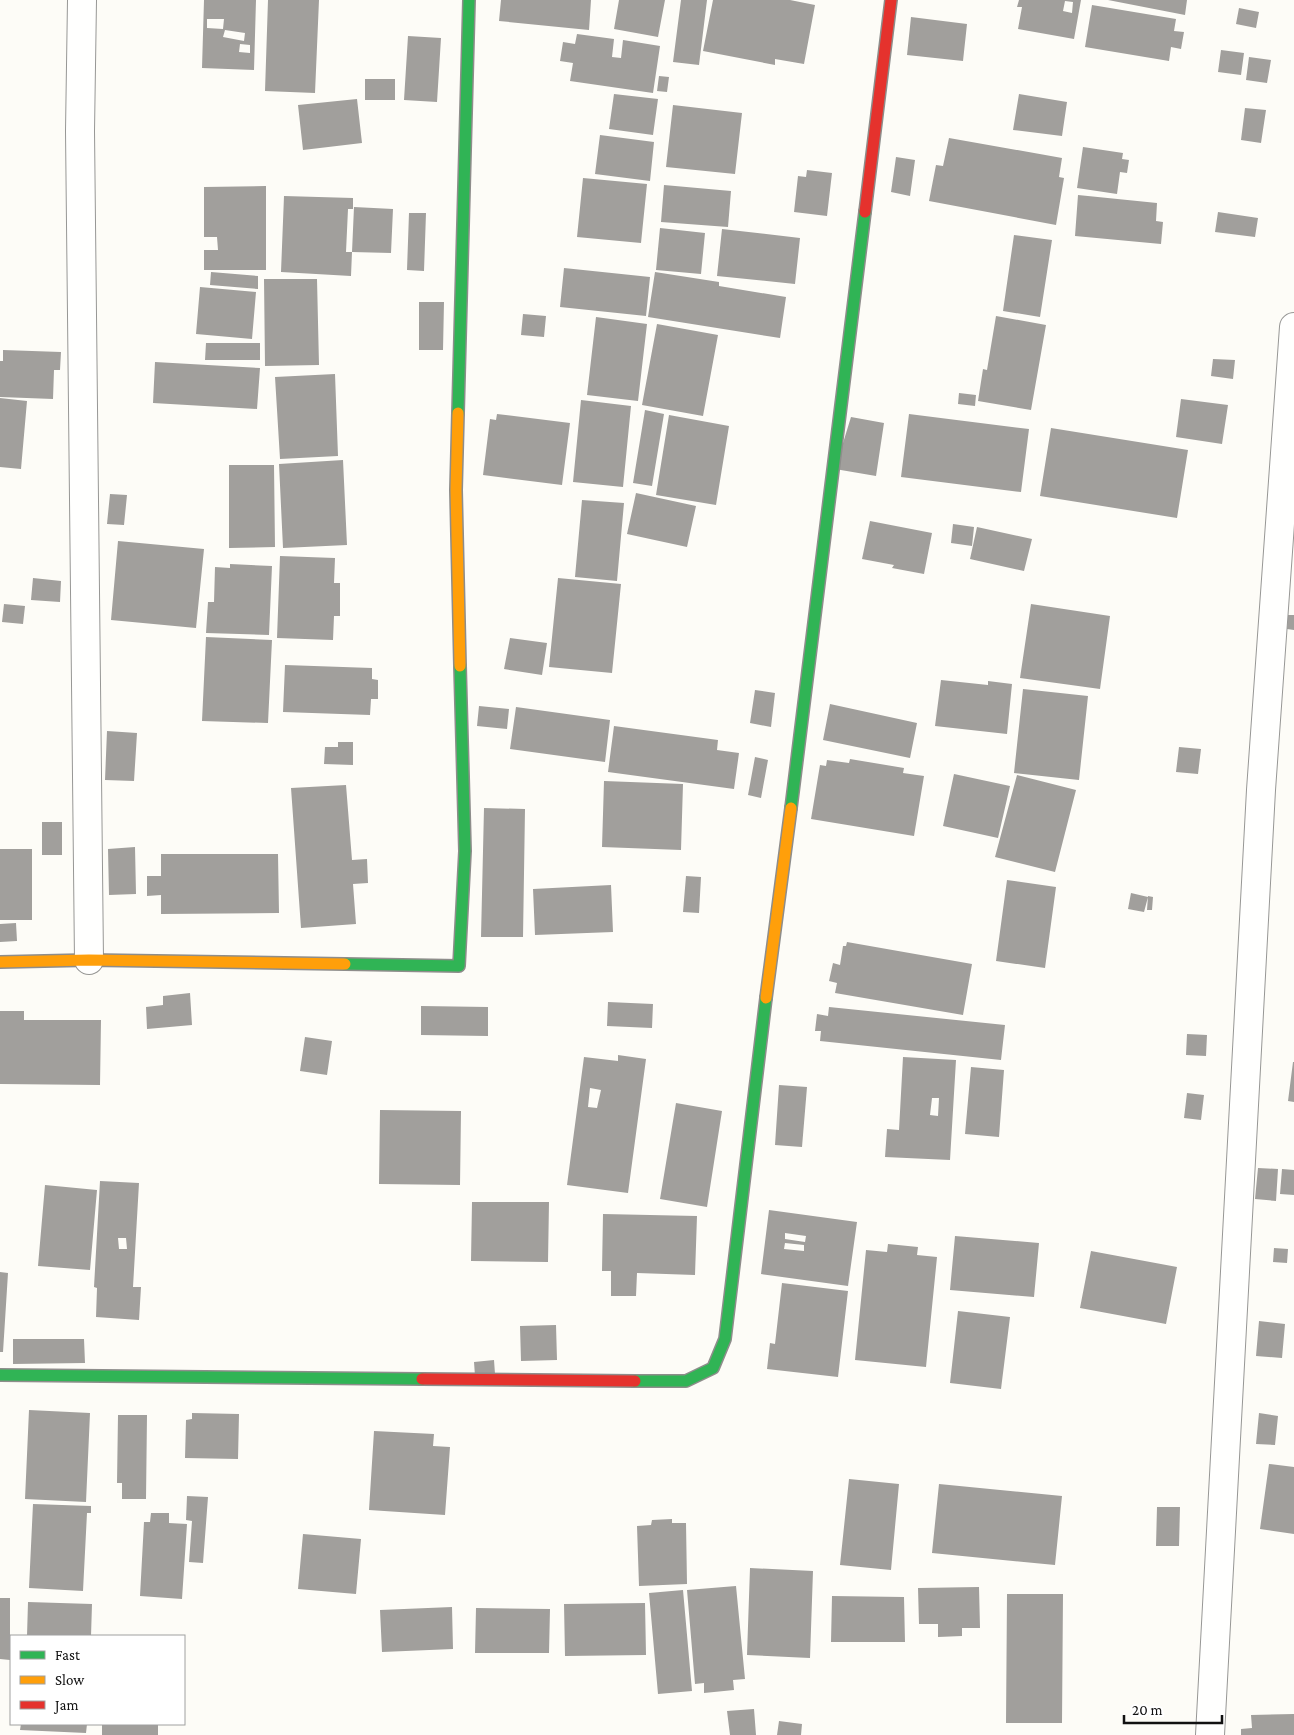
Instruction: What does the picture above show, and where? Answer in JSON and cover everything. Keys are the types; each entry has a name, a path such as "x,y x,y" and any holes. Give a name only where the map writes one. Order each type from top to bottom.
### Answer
{"street":[{"path":"82,0 80,131 90,960"},
{"path":"0,962 90,960 459,966 465,851 456,490 469,0"},
{"path":"0,1375 686,1380 713,1368 724,1339 750,1123 796,775 891,0"},
{"path":"1210,1735 1260,790 1294,327"}],"building":[{"path":"204,0 256,0 254,70 202,68","holes":["207,19 224,19 223,29 207,28","225,30 245,33 244,41 223,37","240,44 250,45 250,53 239,52"]},
{"path":"268,0 319,0 315,93 265,91"},
{"path":"501,0 591,0 589,30 499,21"},
{"path":"619,0 665,0 658,37 614,29"},
{"path":"681,0 707,0 699,65 673,62"},
{"path":"713,0 790,0 815,5 804,64 775,59 775,65 703,51"},
{"path":"1019,0 1081,0 1074,39 1018,29 1022,7 1017,7","holes":["1065,1 1073,2 1072,13 1063,11"]},
{"path":"1108,0 1187,0 1185,15"},
{"path":"1092,5 1176,19 1174,31 1184,32 1181,49 1171,47 1169,61 1085,47"},
{"path":"1239,8 1259,12 1256,28 1236,24"},
{"path":"911,17 967,24 963,61 907,55"},
{"path":"577,34 614,39 612,57 621,58 623,40 660,46 653,93 570,81 573,63 560,61 563,42 575,44"},
{"path":"408,36 441,38 437,102 404,100"},
{"path":"1221,50 1244,53 1241,75 1218,72"},
{"path":"1249,57 1271,60 1267,83 1246,80"},
{"path":"659,76 669,77 667,92 657,91"},
{"path":"365,79 395,79 395,100 365,100"},
{"path":"614,94 658,99 653,135 609,129"},
{"path":"1019,94 1067,102 1062,136 1013,130"},
{"path":"357,99 362,143 303,150 298,105"},
{"path":"673,105 742,113 735,174 666,167"},
{"path":"1245,108 1266,110 1261,143 1241,140"},
{"path":"600,135 654,142 650,181 595,174"},
{"path":"949,138 1062,158 1059,177 1064,178 1056,225 929,201 936,165 943,166"},
{"path":"1083,147 1123,153 1122,159 1129,160 1127,173 1120,172 1117,194 1077,188"},
{"path":"896,157 915,160 910,196 891,192"},
{"path":"807,170 832,173 827,216 794,212 798,176 806,177"},
{"path":"583,178 647,184 641,243 577,237"},
{"path":"664,185 731,191 728,227 661,222"},
{"path":"266,186 266,270 204,270 204,250 218,250 217,237 204,237 204,187"},
{"path":"1078,195 1157,203 1156,221 1163,222 1161,244 1075,236"},
{"path":"284,196 353,198 353,209 348,209 346,252 352,252 351,276 281,272"},
{"path":"354,207 393,209 391,253 352,252"},
{"path":"1218,212 1258,218 1255,237 1215,232"},
{"path":"409,213 426,213 424,271 407,270"},
{"path":"660,228 705,233 701,274 656,270"},
{"path":"722,229 800,238 795,284 717,276"},
{"path":"1014,235 1052,240 1040,317 1003,311"},
{"path":"564,268 650,277 646,316 560,307"},
{"path":"211,272 258,276 258,289 210,285"},
{"path":"655,272 719,282 719,286 786,297 780,338 648,317"},
{"path":"264,279 317,279 319,365 265,366"},
{"path":"200,287 256,292 252,339 196,334"},
{"path":"419,302 444,302 443,350 419,350"},
{"path":"523,314 546,316 544,337 521,335"},
{"path":"996,316 1046,325 1031,410 978,401 983,369 987,370"},
{"path":"596,317 647,324 638,401 587,395"},
{"path":"657,324 718,335 703,416 642,405"},
{"path":"206,343 260,343 260,360 205,360"},
{"path":"3,350 61,352 60,370 54,370 53,399 0,397 0,361 3,361"},
{"path":"1213,359 1235,360 1233,379 1211,376"},
{"path":"155,362 260,368 257,409 153,403"},
{"path":"335,374 338,456 280,459 275,377"},
{"path":"959,393 976,395 975,406 958,404"},
{"path":"0,398 27,401 21,469 0,467"},
{"path":"1181,399 1228,405 1222,444 1176,437"},
{"path":"581,400 631,406 623,487 573,482"},
{"path":"645,410 664,414 652,486 633,483"},
{"path":"497,414 570,423 562,485 483,475 490,419 496,420"},
{"path":"909,414 1029,429 1021,492 901,477"},
{"path":"669,415 729,426 716,505 656,495"},
{"path":"851,417 884,423 876,476 835,469"},
{"path":"1051,428 1188,450 1177,518 1040,496"},
{"path":"343,460 347,545 283,548 279,464"},
{"path":"229,465 274,465 275,547 229,548"},
{"path":"636,493 696,506 687,547 627,534"},
{"path":"110,494 127,495 124,525 107,524"},
{"path":"582,500 624,503 617,581 575,577"},
{"path":"870,521 932,533 924,574 892,568 894,565 862,559"},
{"path":"953,524 974,527 972,546 951,543"},
{"path":"977,527 1032,539 1024,571 970,559"},
{"path":"118,541 204,549 196,628 111,620"},
{"path":"280,556 335,558 334,583 340,583 340,616 334,616 333,640 277,638"},
{"path":"230,564 272,566 269,635 206,633 208,602 214,602 215,567 230,568"},
{"path":"33,578 61,581 60,602 31,600"},
{"path":"558,578 621,584 612,673 549,667"},
{"path":"4,604 25,606 23,624 2,622"},
{"path":"1031,604 1110,616 1100,689 1020,678"},
{"path":"1288,615 1294,615 1294,630 1287,629"},
{"path":"206,637 272,640 268,723 202,721"},
{"path":"510,638 547,643 542,675 504,669"},
{"path":"285,665 372,668 372,679 378,680 378,699 371,699 370,715 283,712"},
{"path":"941,680 988,685 988,681 1012,684 1007,734 935,726"},
{"path":"1023,689 1088,696 1079,780 1014,773"},
{"path":"755,690 775,693 771,727 750,723"},
{"path":"830,704 917,723 910,758 823,740"},
{"path":"479,706 509,709 507,729 477,726"},
{"path":"516,707 610,720 605,762 510,749"},
{"path":"614,726 718,740 717,750 739,753 734,789 608,772"},
{"path":"107,731 137,733 134,781 105,780"},
{"path":"338,742 353,742 353,765 324,764 325,747 338,747"},
{"path":"1179,747 1201,749 1198,774 1176,772"},
{"path":"755,757 768,760 761,798 748,795"},
{"path":"850,759 904,768 903,773 924,776 914,836 811,819 820,765 826,766 827,760 849,763"},
{"path":"954,774 1010,786 998,838 943,826"},
{"path":"1017,775 1076,790 1055,872 995,857"},
{"path":"604,781 683,784 681,850 602,847"},
{"path":"346,785 352,860 367,859 368,883 353,884 356,924 301,928 291,788"},
{"path":"484,808 525,809 523,937 481,937"},
{"path":"42,822 62,822 62,855 42,855"},
{"path":"135,847 136,894 109,895 108,849"},
{"path":"0,849 32,849 32,920 0,920"},
{"path":"161,854 278,854 279,913 161,914 161,895 147,896 147,876 161,876"},
{"path":"686,876 701,877 699,913 683,912"},
{"path":"1007,880 1056,887 1045,968 996,961"},
{"path":"611,885 613,932 535,935 533,889"},
{"path":"1131,893 1148,897 1144,912 1128,909"},
{"path":"1148,896 1153,897 1152,910 1147,910"},
{"path":"16,923 17,941 0,942 0,924"},
{"path":"847,942 972,964 963,1015 835,993 837,983 829,981 833,963 840,965 843,946 846,946"},
{"path":"190,993 192,1025 147,1029 146,1007 163,1005 163,996"},
{"path":"608,1002 653,1004 652,1028 607,1026"},
{"path":"421,1006 488,1007 488,1036 421,1035"},
{"path":"829,1007 1005,1025 1001,1060 820,1041 821,1031 815,1031 817,1014 828,1016"},
{"path":"0,1011 24,1011 24,1020 101,1020 100,1085 0,1084"},
{"path":"1187,1034 1207,1035 1206,1056 1186,1055"},
{"path":"305,1037 332,1041 327,1075 300,1071"},
{"path":"618,1055 646,1059 628,1193 567,1185 584,1057 618,1061","holes":["590,1088 601,1090 597,1108 588,1107"]},
{"path":"903,1057 956,1060 950,1160 885,1157 887,1129 899,1130","holes":["932,1098 939,1098 938,1116 930,1115"]},
{"path":"1294,1062 1294,1102 1288,1101"},
{"path":"971,1067 1004,1070 999,1137 965,1134"},
{"path":"779,1085 807,1087 802,1147 775,1145"},
{"path":"1187,1093 1204,1095 1201,1120 1184,1118"},
{"path":"676,1103 722,1111 707,1207 660,1199"},
{"path":"380,1110 461,1111 460,1185 379,1184"},
{"path":"1258,1168 1278,1169 1276,1201 1255,1199"},
{"path":"1282,1169 1294,1170 1294,1195 1280,1194"},
{"path":"100,1181 139,1183 133,1287 141,1287 139,1320 96,1317 97,1288 94,1287","holes":["118,1238 126,1238 127,1249 119,1249"]},
{"path":"45,1185 97,1190 90,1270 38,1266"},
{"path":"472,1202 549,1202 548,1262 471,1261"},
{"path":"769,1210 857,1222 848,1286 761,1274","holes":["785,1233 806,1236 805,1242 785,1239","785,1243 804,1245 804,1251 784,1249"]},
{"path":"603,1214 697,1216 695,1275 637,1273 636,1296 611,1296 611,1271 602,1271"},
{"path":"955,1236 1039,1243 1034,1297 950,1290"},
{"path":"888,1244 918,1247 917,1255 937,1257 926,1367 855,1360 866,1250 887,1252"},
{"path":"1274,1248 1288,1249 1287,1263 1273,1262"},
{"path":"1091,1251 1177,1267 1166,1324 1080,1308"},
{"path":"0,1272 8,1273 3,1352 0,1352"},
{"path":"782,1283 848,1291 838,1377 767,1369 770,1343 775,1344"},
{"path":"958,1311 1010,1317 1001,1389 950,1383"},
{"path":"1259,1321 1285,1324 1282,1358 1256,1356"},
{"path":"556,1325 557,1360 521,1361 520,1326"},
{"path":"13,1339 84,1339 85,1363 13,1364"},
{"path":"494,1360 495,1374 475,1376 474,1362"},
{"path":"29,1410 90,1413 86,1502 25,1499"},
{"path":"192,1413 239,1414 238,1459 185,1458 186,1420 192,1419"},
{"path":"1259,1413 1278,1416 1275,1445 1256,1444"},
{"path":"118,1415 147,1415 146,1499 122,1499 122,1483 117,1483"},
{"path":"374,1431 434,1434 433,1446 450,1447 445,1515 369,1510"},
{"path":"1269,1464 1294,1467 1294,1534 1260,1529"},
{"path":"849,1479 899,1484 891,1570 840,1565"},
{"path":"939,1484 1062,1496 1055,1565 932,1553"},
{"path":"187,1496 208,1497 203,1563 189,1562 192,1521 186,1520"},
{"path":"33,1504 91,1506 91,1513 87,1513 83,1591 29,1588"},
{"path":"1157,1507 1180,1507 1179,1546 1156,1546"},
{"path":"151,1513 169,1513 169,1523 187,1524 182,1599 140,1596 144,1522 150,1522"},
{"path":"672,1519 672,1523 686,1523 687,1584 639,1586 637,1526 651,1525 652,1520"},
{"path":"303,1534 361,1539 356,1594 298,1589"},
{"path":"750,1568 813,1571 810,1658 747,1655"},
{"path":"736,1586 745,1679 733,1680 734,1690 704,1693 704,1683 695,1684 687,1590"},
{"path":"979,1587 980,1628 962,1628 962,1636 938,1637 938,1624 919,1624 918,1588"},
{"path":"683,1590 692,1691 658,1694 649,1593"},
{"path":"1007,1594 1063,1594 1062,1723 1006,1723"},
{"path":"832,1596 904,1597 905,1642 831,1642"},
{"path":"0,1598 10,1598 10,1660 0,1659"},
{"path":"28,1602 92,1604 91,1635 27,1635"},
{"path":"645,1603 646,1655 565,1656 564,1604"},
{"path":"452,1607 453,1649 382,1652 380,1610"},
{"path":"476,1608 550,1609 549,1653 475,1653"},
{"path":"754,1709 756,1735 730,1735 727,1711"},
{"path":"1294,1714 1294,1735 1241,1735 1241,1729 1252,1728 1251,1715"},
{"path":"779,1721 802,1724 801,1735 777,1735"},
{"path":"21,1725 87,1725 86,1733 20,1730"},
{"path":"102,1725 158,1725 158,1735 102,1735"}],"traffic: fast":[{"path":"458,413 469,0"},
{"path":"791,808 865,212"},
{"path":"345,964 459,966 465,851 460,666"},
{"path":"635,1381 686,1381 713,1368 725,1339 766,998"},
{"path":"0,1375 422,1379"}],"traffic: slow":[{"path":"458,413 456,490 460,666"},
{"path":"766,998 791,808"},
{"path":"0,962 89,960 345,964"}],"traffic: jam":[{"path":"865,212 891,0"},
{"path":"422,1379 635,1381"}]}
